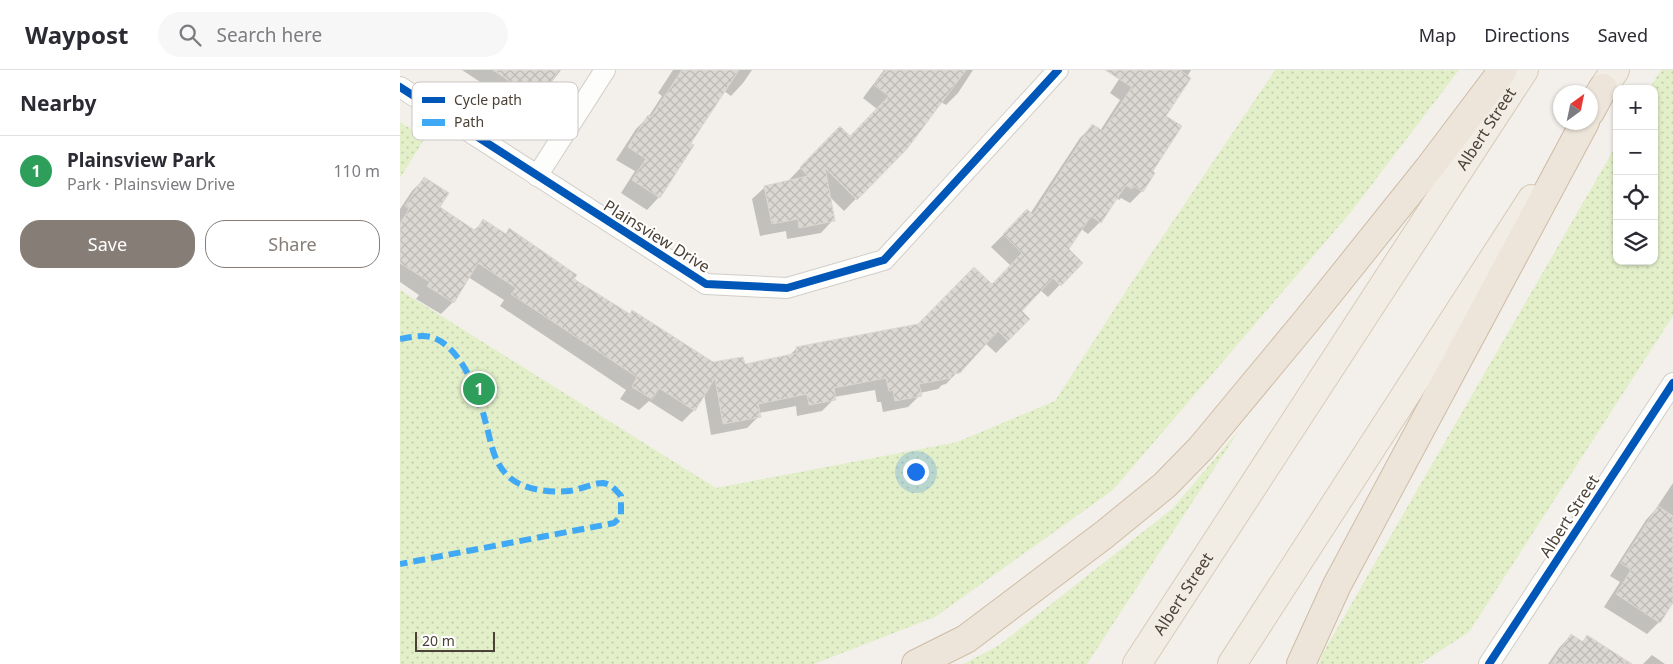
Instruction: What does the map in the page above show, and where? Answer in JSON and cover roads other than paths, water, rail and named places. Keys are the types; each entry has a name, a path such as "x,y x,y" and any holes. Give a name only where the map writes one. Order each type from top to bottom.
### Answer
{"highway":[{"path":"916,664 966,640 1106,534 1165,485 1201,448 1314,311 1429,168 1503,70"},
{"path":"1301,664 1337,585 1581,130"}],"main road":[{"name":"Albert Street","path":"1137,664 1524,70"},
{"path":"1232,664 1576,130"}],"street":[{"path":"578,113 606,70"},
{"name":"Plainsview Drive","path":"482,140 706,284 787,288 884,260 1058,70"},
{"name":"Plainsview Drive","path":"400,87 412,95"},
{"path":"537,176 560,140"},
{"name":"Albert Street","path":"1489,664 1673,383"}],"place":[{"name":"Plainsview Park","path":"479,389"}]}
